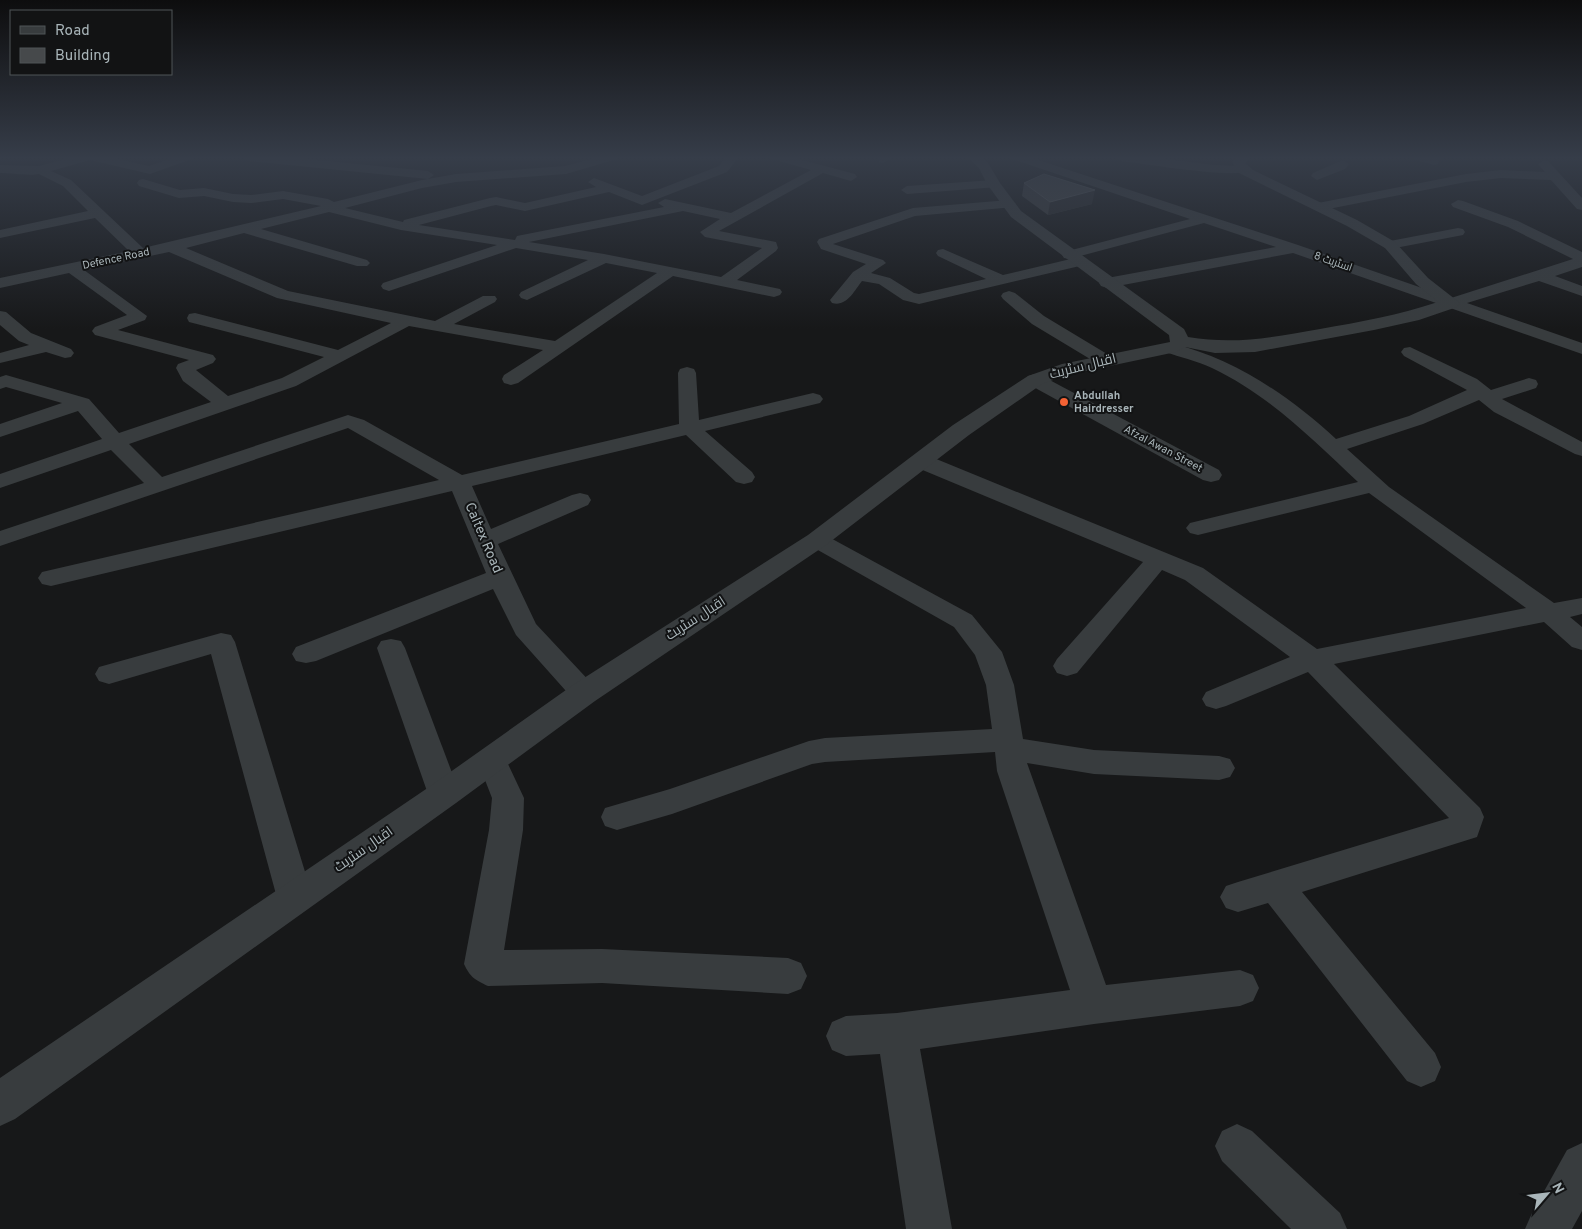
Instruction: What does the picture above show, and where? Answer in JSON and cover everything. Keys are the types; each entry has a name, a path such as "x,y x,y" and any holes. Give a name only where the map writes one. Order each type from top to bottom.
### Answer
{"street":[{"path":"0,234 92,214"},
{"path":"99,214 139,253"},
{"name":"Defence Road","path":"0,282 171,247 301,214"},
{"path":"361,214 401,226 604,258 774,292"},
{"path":"401,226 442,214"},
{"path":"389,286 510,244 648,214"},
{"path":"717,214 734,218"},
{"path":"724,282 771,248 768,244 707,233 741,214"},
{"path":"838,300 858,275 878,263 826,246 824,242 907,214"},
{"path":"1016,214 1074,259 1178,333 1176,344"},
{"name":"اسٹریٹ 8","path":"1191,214 1582,349"},
{"path":"1334,214 1390,245 1422,281 1451,303"},
{"path":"1176,344 1215,347 1255,346 1374,325 1413,316 1541,276 1577,264 1582,259 1513,224 1486,214"},
{"path":"858,275 884,281 909,297 919,299 1001,280 1205,219"},
{"path":"244,229 362,264"},
{"path":"1390,245 1458,232"},
{"path":"171,247 283,295 438,326 558,347"},
{"path":"1107,283 1293,248"},
{"path":"943,254 1001,280"},
{"path":"527,295 604,258"},
{"path":"72,268 139,316 102,331 206,358 184,368 190,377 226,404"},
{"path":"511,379 671,271"},
{"path":"1541,276 1582,291"},
{"path":"1009,296 1038,320 1106,361"},
{"path":"438,326 489,299"},
{"path":"0,316 25,338 64,353"},
{"path":"195,318 338,355"},
{"path":"4,472 114,441 289,382 408,320"},
{"path":"1176,344 1257,386 1296,413 1373,485 1547,611 1582,641"},
{"name":"اقبال سٹریٹ","path":"0,1104 444,794 584,693 817,540 921,461 1035,380 1062,370 1176,344"},
{"path":"0,358 46,346"},
{"path":"1410,352 1470,383 1502,408 1582,450"},
{"path":"687,373 689,427 744,477"},
{"name":"Afzal Awan Street","path":"1035,380 1211,475"},
{"path":"0,383 6,381 82,403 114,441 158,485"},
{"path":"1332,447 1416,420 1484,395 1529,384"},
{"path":"51,578 813,399"},
{"path":"0,431 82,403"},
{"path":"0,539 348,421 357,424 459,482"},
{"path":"921,461 1194,574 1312,660 1468,817 1465,827 1238,897"},
{"name":"Caltex Road","path":"459,482 500,577 525,629 584,693"},
{"path":"1198,528 1373,485"},
{"path":"484,541 580,500"},
{"path":"817,540 963,621 988,652 1000,685 1013,771 1094,1005"},
{"path":"1067,666 1159,558"},
{"path":"306,654 500,577"},
{"path":"1216,699 1312,660 1547,611 1582,606"},
{"path":"109,674 221,642 295,898"},
{"path":"391,648 444,794"},
{"path":"617,817 672,802 809,753 825,750 1009,745 1094,762 1219,768"},
{"path":"486,764 497,773 508,798 506,830 483,964 488,968 602,966 788,976"},
{"path":"1276,886 1421,1067"},
{"path":"846,1036 897,1033 1094,1005 1240,988"},
{"path":"897,1033 929,1229"},
{"path":"1237,1146 1324,1229"},
{"path":"1548,1229 1582,1165"}],"place":[{"name":"Abdullah Hairdresser","path":"1064,402"}]}
